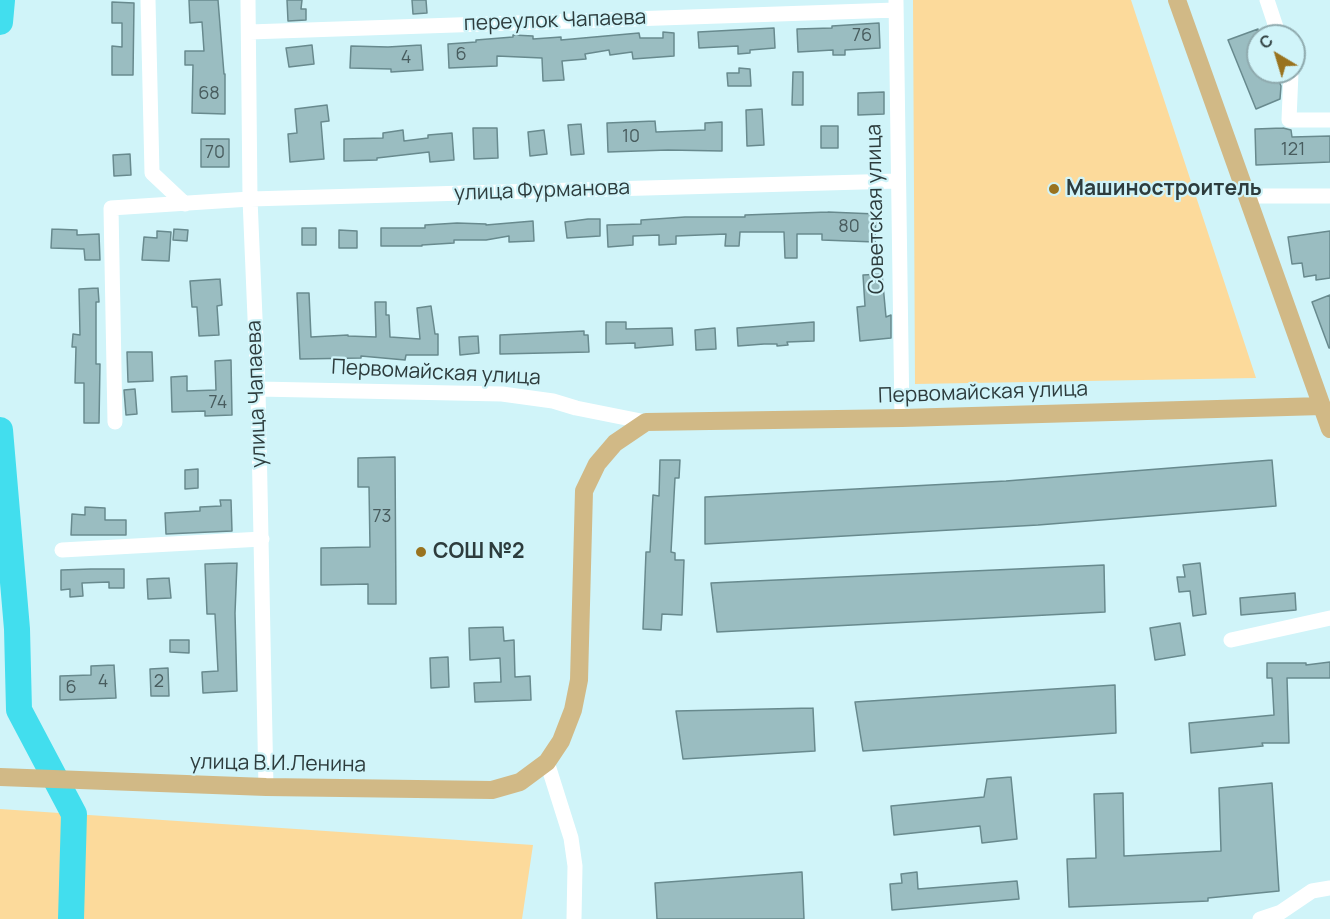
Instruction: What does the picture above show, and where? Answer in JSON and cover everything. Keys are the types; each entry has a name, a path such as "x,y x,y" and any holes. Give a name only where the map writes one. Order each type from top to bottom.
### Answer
{"main road":[{"path":"1178,0 1330,429"},
{"name":"Первомайская улица","path":"646,422 902,418 1322,406"},
{"path":"547,762 561,741 573,710 579,680 584,491 597,464 615,442 646,422"},
{"name":"улица В.И.Ленина","path":"1,777 266,788 492,790 520,782 547,762"}],"street":[{"path":"148,0 152,173 185,204"},
{"name":"улица Чапаева","path":"249,0 250,199 258,389 266,788"},
{"path":"1267,0 1275,24"},
{"name":"переулок Чапаева","path":"249,32 896,5"},
{"name":"Советская улица","path":"896,5 902,418"},
{"path":"1290,84 1289,120 1330,120"},
{"name":"улица Фурманова","path":"115,422 111,208 250,199 898,181"},
{"path":"1248,196 1330,196"},
{"name":"Первомайская улица","path":"258,389 502,394 553,401 646,422"},
{"path":"62,550 262,539"},
{"path":"1231,640 1330,618"},
{"path":"547,762 571,838 575,866 574,919"},
{"path":"1260,919 1281,912 1312,891 1330,888"}],"shaded area":[{"name":"Машиностроитель","path":"913,0 1131,0 1256,378 915,384"},
{"path":"0,809 533,845 522,919 0,919"}],"building":[{"path":"189,0 218,0 225,74 225,114 192,113 193,65 185,65 185,51 204,51 202,22 190,23"},
{"path":"287,0 302,0 301,9 306,9 306,20 288,21"},
{"path":"412,0 426,0 427,13 413,14"},
{"path":"112,2 134,3 133,75 112,75 112,46 122,47 122,23 112,23"},
{"path":"879,23 880,48 845,50 845,55 833,55 833,50 798,52 797,29"},
{"path":"774,28 775,48 750,50 750,53 738,54 738,46 699,48 698,32"},
{"path":"663,32 674,33 674,56 633,59 632,52 610,55 609,50 585,54 586,59 562,61 564,80 543,81 542,58 497,56 497,66 449,68 448,44 513,37 513,35 533,36 533,39 561,37 561,40 639,33 640,38 663,38"},
{"path":"1246,33 1246,84 1280,84 1280,99 1256,109 1228,40"},
{"path":"312,45 314,64 289,67 286,48"},
{"path":"421,45 423,70 391,72 391,69 350,68 351,46"},
{"path":"739,68 750,69 751,86 728,86 727,73 739,73"},
{"path":"793,72 803,72 803,105 792,105"},
{"path":"884,92 884,114 858,115 858,93"},
{"path":"327,105 329,121 321,122 324,159 290,162 288,134 297,133 295,109"},
{"path":"762,109 764,145 747,146 746,110"},
{"path":"655,121 656,132 705,130 705,123 722,122 722,151 608,152 607,123"},
{"path":"581,124 584,154 571,155 568,125"},
{"path":"821,126 838,126 838,148 821,148"},
{"path":"473,128 497,128 498,158 474,159"},
{"path":"1255,129 1291,130 1292,137 1330,136 1330,162 1256,165"},
{"path":"403,130 404,141 428,138 428,135 452,133 454,160 430,162 429,152 377,158 377,160 344,161 344,139 383,138 383,133"},
{"path":"544,130 547,154 530,156 528,132"},
{"path":"201,139 229,139 229,167 201,167"},
{"path":"130,154 131,175 114,176 113,155"},
{"path":"828,212 876,214 875,242 822,240 822,234 797,234 797,258 785,258 784,232 740,232 739,246 725,246 726,234 676,236 676,244 659,245 659,235 633,236 633,245 608,247 607,225 641,224 641,220 685,217 745,217 745,215"},
{"path":"600,219 600,236 567,238 565,222"},
{"path":"533,221 534,241 509,242 509,236 486,240 454,240 454,243 422,246 381,246 381,228 425,228 425,225 457,223 486,225"},
{"path":"302,228 316,228 316,245 302,245"},
{"path":"52,229 77,230 77,235 99,234 100,260 85,260 84,249 51,248"},
{"path":"174,229 188,230 187,241 173,240"},
{"path":"339,230 357,231 357,248 339,248"},
{"path":"157,231 171,232 169,261 142,260 144,237 157,238"},
{"path":"1330,231 1330,278 1316,280 1316,275 1304,277 1302,263 1292,264 1288,237"},
{"path":"882,274 886,317 891,315 891,338 860,341 857,307 865,306 863,275"},
{"path":"220,279 222,305 217,306 219,335 199,336 197,307 192,307 190,281"},
{"path":"98,288 96,364 100,364 99,423 84,423 84,383 75,383 76,347 72,347 73,334 80,335 79,289"},
{"path":"297,293 309,293 311,337 348,335 376,337 375,302 386,302 390,337 420,339 417,308 431,306 435,334 438,334 438,355 406,355 405,360 361,356 361,358 300,359"},
{"path":"1330,295 1330,348 1329,348 1312,302"},
{"path":"606,322 626,322 626,329 672,328 673,345 635,348 635,343 606,344"},
{"path":"814,322 814,341 787,342 788,345 777,346 777,344 764,344 738,346 737,328"},
{"path":"715,328 716,349 696,350 695,330"},
{"path":"584,331 584,335 588,335 589,352 500,354 500,335"},
{"path":"478,336 479,353 460,355 459,337"},
{"path":"127,352 152,352 153,381 128,382"},
{"path":"231,360 232,415 205,416 205,411 172,412 171,377 187,376 187,391 216,390 215,361"},
{"path":"135,389 137,414 126,415 124,390"},
{"path":"395,457 396,604 368,604 368,584 321,585 321,548 370,547 369,487 358,487 358,458"},
{"path":"660,460 680,460 679,478 675,478 671,552 675,553 675,560 684,560 682,615 662,614 661,630 643,629 646,552 650,552 653,495 659,496"},
{"path":"1272,460 1276,506 1038,525 705,544 705,497 1006,481"},
{"path":"198,469 198,488 185,489 185,470"},
{"path":"220,500 231,500 232,531 166,534 165,513 200,511 200,507 221,506"},
{"path":"85,507 105,508 105,520 126,520 126,535 71,535 72,514 85,515"},
{"path":"237,563 235,613 237,691 203,693 202,672 218,671 215,614 207,614 205,564"},
{"path":"1200,563 1206,614 1193,616 1190,591 1179,592 1177,577 1185,577 1183,565"},
{"path":"1104,565 1105,612 717,632 711,583"},
{"path":"124,569 124,588 109,588 109,582 82,583 83,596 70,597 70,589 61,590 61,570"},
{"path":"169,578 171,598 148,599 147,579"},
{"path":"1295,593 1296,610 1241,615 1240,598"},
{"path":"1180,623 1185,655 1155,660 1150,628"},
{"path":"503,627 504,641 514,640 515,677 530,676 531,700 475,702 474,683 501,682 500,658 470,660 469,628"},
{"path":"170,640 189,640 189,653 170,652"},
{"path":"448,657 449,687 431,688 430,658"},
{"path":"1330,662 1330,678 1287,678 1289,743 1262,743 1263,746 1191,753 1189,723 1274,715 1272,678 1267,678 1267,663 1306,663 1306,665"},
{"path":"114,665 116,698 60,700 60,676 91,675 91,666"},
{"path":"168,668 169,696 151,696 150,669"},
{"path":"1115,685 1116,733 863,751 855,702"},
{"path":"813,708 815,751 683,759 676,711"},
{"path":"1011,777 1017,839 982,843 980,826 894,835 891,806 984,797 987,779"},
{"path":"1272,783 1279,891 1208,898 1208,901 1069,907 1067,859 1096,858 1094,794 1123,793 1124,856 1221,851 1219,788"},
{"path":"802,872 804,919 657,919 655,883"},
{"path":"917,872 918,889 1017,881 1019,899 892,910 890,884 902,883 901,874"}],"waterway":[{"path":"0,22 2,0"},
{"path":"0,430 17,629 19,710 74,814 71,919"}],"place":[{"name":"Машиностроитель","path":"1054,189"},
{"name":"СОШ №2","path":"421,552"}]}
